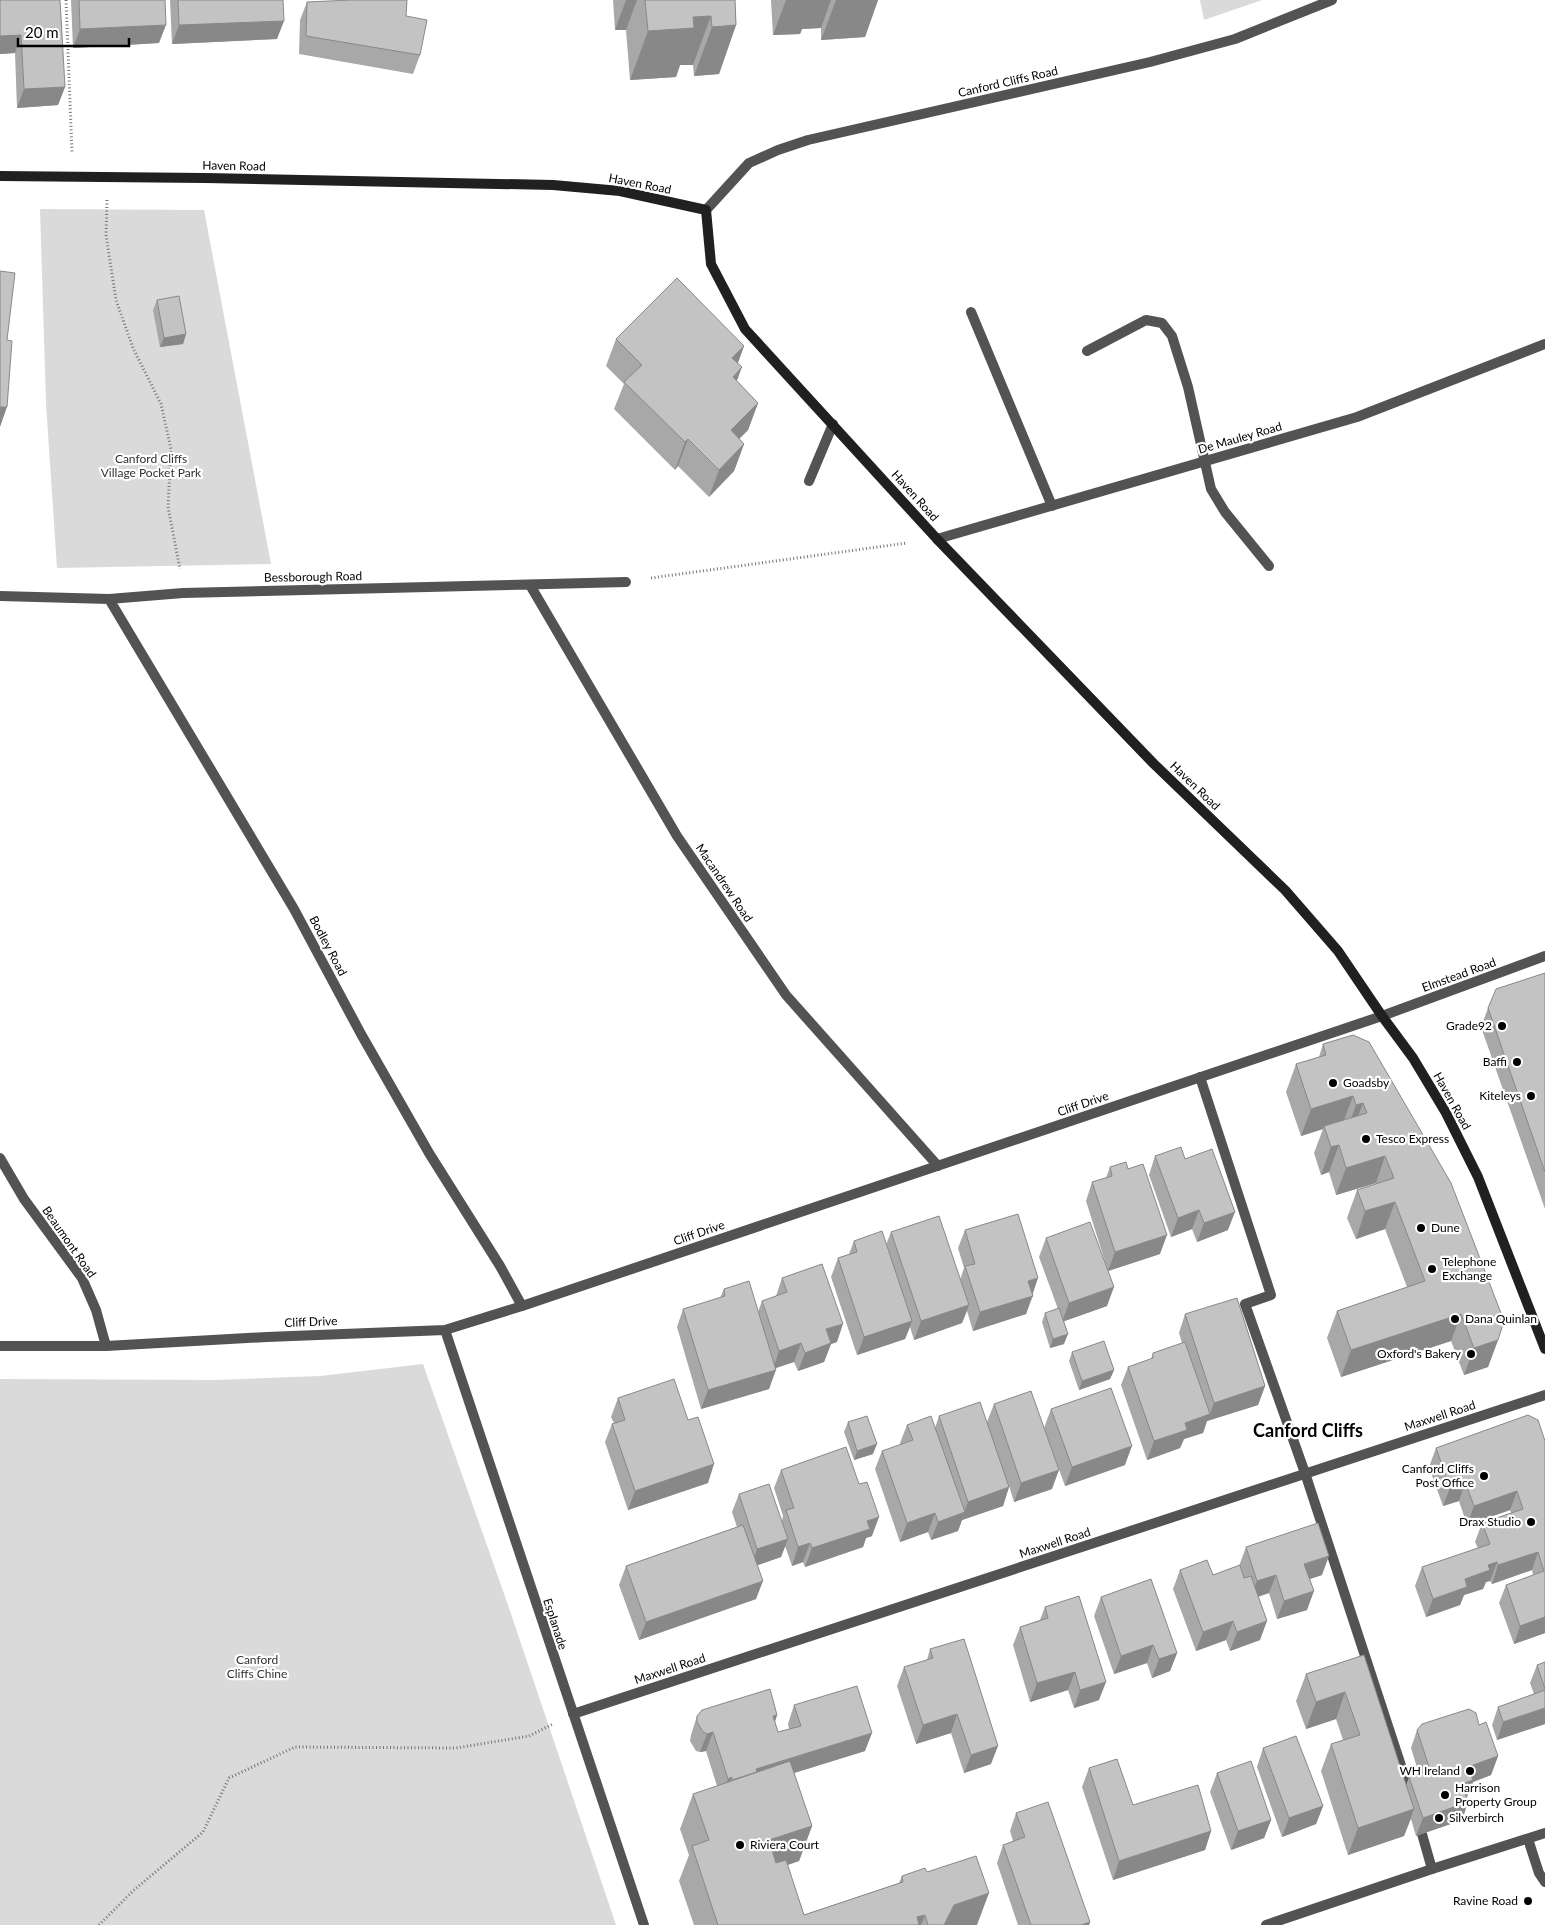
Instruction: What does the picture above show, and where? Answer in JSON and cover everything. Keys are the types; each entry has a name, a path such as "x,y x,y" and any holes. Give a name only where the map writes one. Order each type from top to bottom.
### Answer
{"main road":[{"name":"Haven Road","path":"0,176 553,185 620,191 706,210 711,264 745,329 937,539 1154,764 1285,890 1338,951 1418,1066 1446,1113 1478,1177 1545,1349"}],"street":[{"name":"Canford Cliffs Road","path":"706,210 749,163 778,150 808,140 1150,62 1235,39 1332,0"},
{"path":"970,312 1052,506"},
{"path":"1087,351 1146,320 1162,323 1172,336 1188,387 1212,489 1225,512 1269,566"},
{"name":"De Mauley Road","path":"937,539 1357,417 1545,344"},
{"path":"809,481 833,424"},
{"name":"Bessborough Road","path":"0,596 109,599 182,593 626,582"},
{"name":"Macandrew Road","path":"530,585 677,836 786,995 938,1166"},
{"name":"Bodley Road","path":"109,599 294,909 366,1043 429,1153 500,1266 522,1306"},
{"name":"Elmstead Road","path":"1382,1016 1545,956"},
{"name":"Cliff Drive","path":"0,1346 106,1346 267,1336 445,1330 522,1306 1382,1016"},
{"path":"1200,1077 1271,1295 1245,1304 1305,1473 1410,1793"},
{"name":"Beaumont Road","path":"0,1158 24,1199 82,1278 96,1310 106,1346"},
{"name":"Esplanade","path":"445,1330 644,1925"},
{"name":"Maxwell Road","path":"572,1714 1545,1394"},
{"path":"1266,1925 1545,1833"},
{"path":"1422,1834 1432,1869"},
{"path":"1528,1838 1539,1873 1545,1882"}],"path":[{"path":"66,0 72,177"},
{"path":"107,177 106,236 116,300 133,348 161,404 171,449 168,507 180,566 182,593"},
{"path":"626,582 937,539"},
{"path":"99,1925 133,1891 204,1832 229,1778 295,1747 456,1748 529,1736 572,1714"}],"green space":[{"path":"1200,0 1262,0 1204,20"},
{"name":"Canford Cliffs Village Pocket Park","path":"40,209 204,210 271,564 57,568 46,404"},
{"name":"Canford Cliffs Chine","path":"423,1364 508,1605 616,1925 0,1925 0,1379 215,1380 320,1376"}],"building":[{"path":"0,0 60,0 65,87 24,89 21,35 0,36"},
{"path":"79,0 165,0 166,25 80,29"},
{"path":"178,0 283,0 284,21 179,25"},
{"path":"407,0 406,16 427,20 420,55 306,36 307,2"},
{"path":"645,0 735,0 736,25 712,27 711,16 693,17 694,28 648,31"},
{"path":"0,271 15,273 7,340 12,341 7,407 0,407"},
{"path":"677,278 744,346 732,358 742,367 733,377 758,403 731,430 744,444 719,470 688,439 685,442 624,382 642,365 616,339"},
{"path":"179,296 186,334 164,338 157,300"},
{"path":"1545,973 1545,1172 1488,1008 1496,989"},
{"path":"1353,1035 1369,1042 1451,1183 1504,1321 1498,1340 1474,1348 1461,1314 1351,1350 1337,1311 1425,1281 1395,1202 1365,1211 1357,1190 1394,1178 1385,1156 1346,1168 1339,1145 1331,1147 1324,1126 1367,1113 1363,1103 1356,1105 1353,1096 1311,1109 1296,1064 1326,1055 1323,1044"},
{"path":"1181,1147 1185,1159 1212,1149 1235,1212 1204,1223 1199,1210 1178,1218 1155,1156"},
{"path":"1126,1162 1128,1169 1143,1164 1167,1235 1115,1252 1092,1182 1112,1176 1110,1167"},
{"path":"1018,1214 1038,1278 1028,1281 1033,1296 980,1312 965,1266 975,1264 965,1230"},
{"path":"939,1216 969,1305 921,1321 891,1232"},
{"path":"1090,1222 1114,1287 1069,1303 1046,1238"},
{"path":"882,1231 912,1321 864,1337 838,1258 857,1252 854,1241"},
{"path":"822,1264 843,1324 826,1329 831,1343 805,1353 801,1343 779,1351 762,1301 787,1292 782,1278"},
{"path":"749,1281 776,1370 708,1390 683,1309 725,1296 724,1289"},
{"path":"1237,1298 1265,1386 1214,1403 1185,1314"},
{"path":"1059,1308 1068,1334 1053,1339 1045,1313"},
{"path":"1104,1341 1114,1370 1082,1381 1072,1352"},
{"path":"1185,1342 1210,1414 1185,1423 1187,1430 1154,1441 1128,1367 1153,1358 1153,1353"},
{"path":"674,1379 688,1420 698,1417 714,1464 635,1491 612,1424 625,1420 618,1398"},
{"path":"1111,1388 1132,1446 1072,1467 1051,1409"},
{"path":"1031,1391 1059,1470 1021,1483 994,1404"},
{"path":"980,1402 1009,1487 968,1502 939,1416"},
{"path":"1528,1415 1538,1420 1545,1441 1545,1617 1520,1626 1506,1585 1544,1571 1538,1552 1498,1565 1497,1562 1488,1565 1490,1570 1465,1579 1467,1587 1433,1599 1422,1567 1490,1544 1482,1523 1523,1509 1517,1491 1474,1506 1465,1482 1450,1488 1436,1448"},
{"path":"867,1416 877,1444 857,1451 848,1422"},
{"path":"931,1416 965,1512 938,1522 935,1513 907,1523 882,1451 913,1440 907,1425"},
{"path":"846,1447 859,1484 867,1482 879,1517 867,1521 870,1529 812,1548 810,1543 798,1547 786,1510 794,1508 781,1470"},
{"path":"769,1484 788,1539 757,1549 739,1494"},
{"path":"1318,1523 1329,1556 1304,1564 1314,1591 1284,1601 1276,1575 1257,1581 1246,1547"},
{"path":"743,1525 763,1581 646,1622 626,1566"},
{"path":"1207,1560 1213,1575 1240,1565 1244,1578 1251,1576 1267,1621 1237,1632 1233,1621 1203,1632 1180,1570"},
{"path":"1151,1579 1177,1653 1159,1659 1153,1645 1121,1656 1101,1597"},
{"path":"1079,1596 1106,1682 1080,1690 1075,1672 1037,1683 1020,1627 1048,1618 1045,1607"},
{"path":"964,1639 998,1746 971,1755 957,1714 923,1725 904,1667 933,1658 930,1649"},
{"path":"1364,1655 1414,1809 1358,1828 1331,1744 1360,1735 1345,1692 1316,1702 1306,1674"},
{"path":"1545,1662 1545,1689 1537,1665"},
{"path":"857,1686 872,1733 756,1769 757,1772 732,1780 732,1777 728,1779 713,1732 707,1734 703,1732 697,1722 697,1716 702,1710 770,1689 777,1715 773,1716 778,1732 801,1726 794,1705"},
{"path":"1545,1690 1545,1708 1503,1722 1498,1707"},
{"path":"1469,1709 1476,1713 1479,1725 1486,1722 1498,1756 1468,1767 1473,1780 1462,1784 1468,1802 1423,1818 1409,1777 1430,1770 1417,1730 1422,1724"},
{"path":"1296,1736 1323,1806 1289,1818 1263,1748"},
{"path":"1117,1759 1133,1805 1198,1785 1211,1831 1119,1861 1089,1768"},
{"path":"790,1761 812,1826 769,1840 776,1863 786,1860 804,1915 903,1882 902,1876 925,1868 927,1872 976,1856 989,1893 954,1905 944,1925 928,1925 925,1915 917,1917 919,1925 718,1925 692,1846 709,1840 693,1794"},
{"path":"1251,1761 1271,1820 1238,1831 1217,1773"},
{"path":"1048,1802 1090,1922 1081,1925 1031,1925 1003,1845 1025,1837 1016,1813"}],"place":[{"name":"Grade92","path":"1502,1026"},
{"name":"Baffi","path":"1517,1062"},
{"name":"Goadsby","path":"1333,1083"},
{"name":"Kiteleys","path":"1531,1096"},
{"name":"Tesco Express","path":"1366,1139"},
{"name":"Dune","path":"1421,1228"},
{"name":"Telephone Exchange","path":"1432,1269"},
{"name":"Dana Quinlan","path":"1455,1319"},
{"name":"Oxford's Bakery","path":"1471,1354"},
{"name":"Canford Cliffs Post Office","path":"1484,1476"},
{"name":"Drax Studio","path":"1531,1522"},
{"name":"WH Ireland","path":"1470,1771"},
{"name":"Harrison Property Group","path":"1445,1795"},
{"name":"Silverbirch","path":"1439,1818"},
{"name":"Riviera Court","path":"740,1845"},
{"name":"Ravine Road","path":"1528,1901"}],"district":[{"name":"Canford Cliffs","path":"1308,1431"}]}
